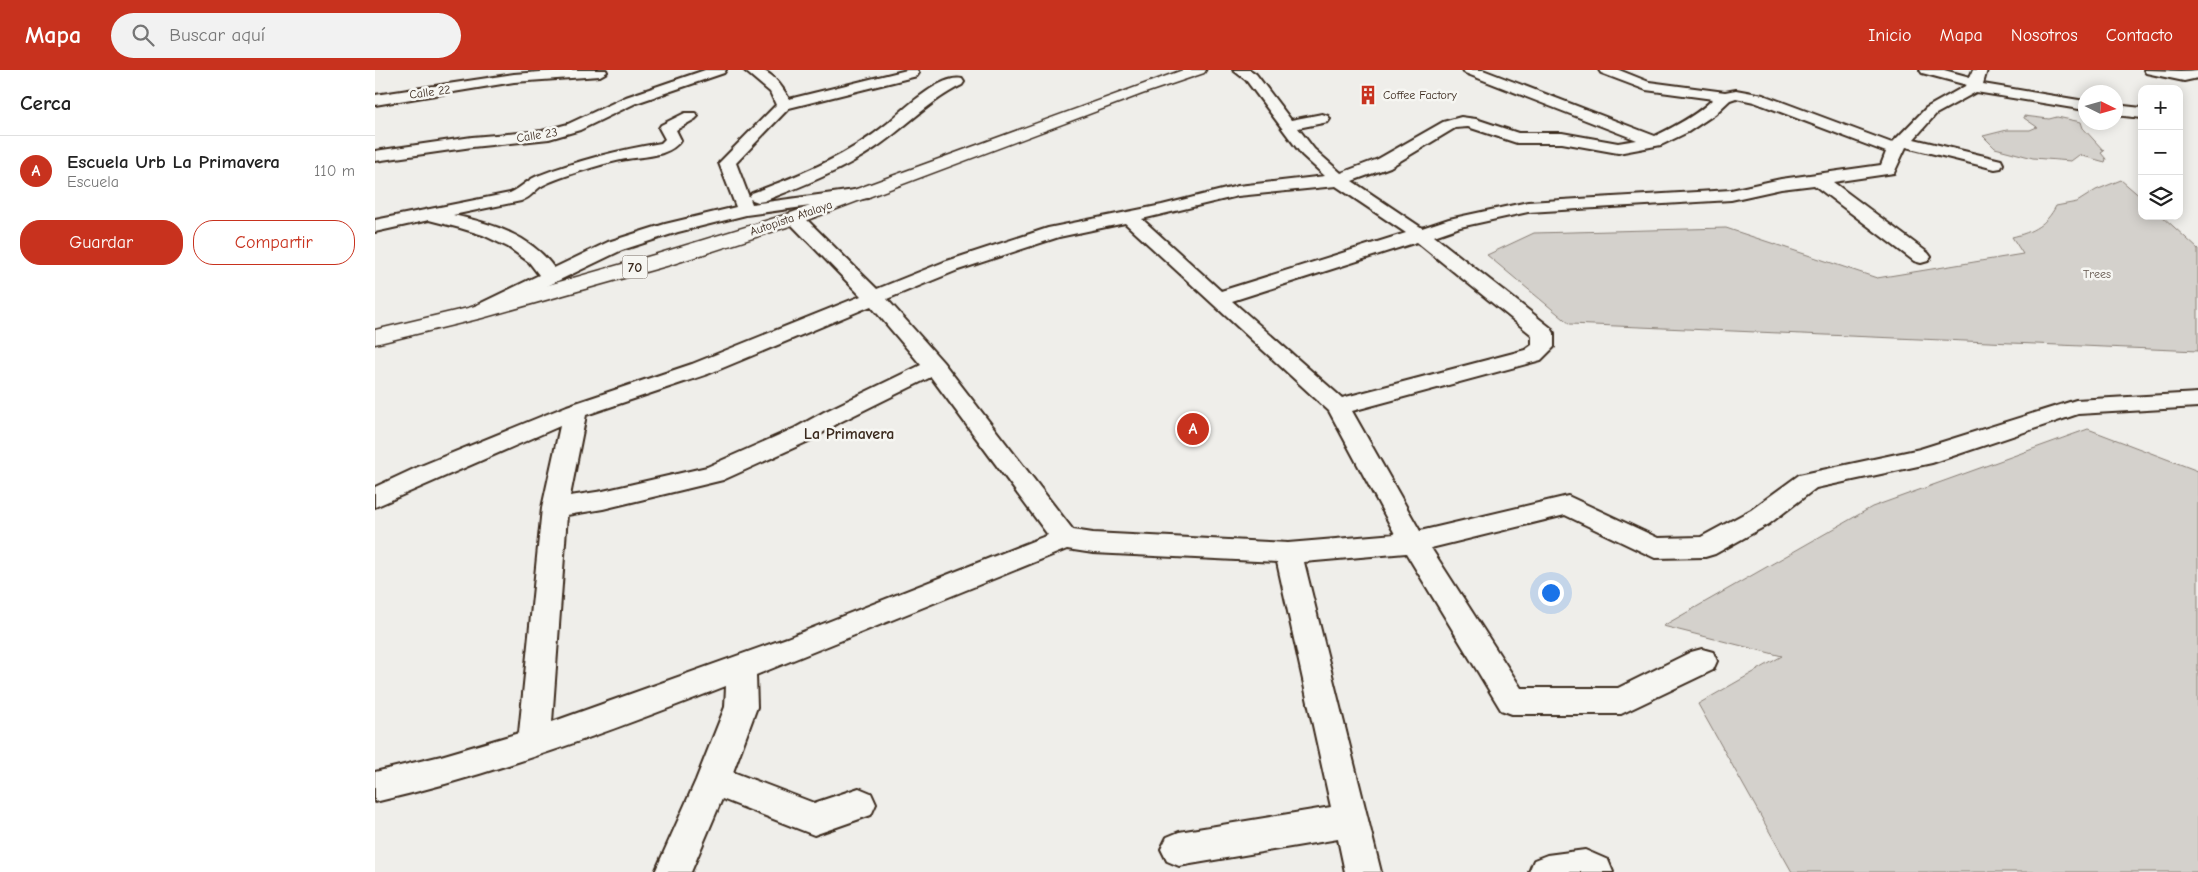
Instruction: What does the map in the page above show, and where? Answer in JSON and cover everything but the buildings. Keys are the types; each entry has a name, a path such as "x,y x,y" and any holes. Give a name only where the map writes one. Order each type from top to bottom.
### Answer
{"main road":[{"name":"Autopista Atalaya","path":"375,337 474,314 662,260 795,218 1186,71"}],"street":[{"name":"Calle 23","path":"375,156 472,142 543,136 574,127 631,100 719,70"},
{"path":"751,70 777,88 784,105"},
{"path":"1240,70 1251,77 1308,152 1339,180 1419,234 1543,333 1543,347 1533,355 1339,406"},
{"path":"1470,70 1655,142"},
{"path":"1606,70 1646,86 1725,96 1736,94 1758,98 1899,146 1995,164"},
{"path":"1927,70 2078,103"},
{"path":"2151,70 2185,76 2198,74"},
{"name":"Calle 22","path":"375,100 518,74 600,72"},
{"path":"744,206 727,163 776,116 784,105 912,73"},
{"path":"1217,299 1355,257 1419,234 1479,217 1528,207 1731,194 1781,184 1819,180 1888,168 1899,146 1931,111 1976,80"},
{"path":"474,314 615,246 744,206 794,184 870,144 924,98 957,82"},
{"path":"375,498 427,473 575,410 700,369 873,297 993,251 1055,232 1129,217 1238,191 1339,180 1384,163 1449,125 1461,122 1470,122 1517,138 1563,138 1618,148 1655,142 1682,129 1710,111 1725,96"},
{"path":"2123,111 2138,113"},
{"path":"375,226 515,197 525,194 533,184 547,178 615,156 666,146 673,140 667,128 690,116"},
{"path":"1287,125 1322,120"},
{"path":"1819,180 1921,257"},
{"path":"744,206 862,194"},
{"path":"427,216 454,220 481,228 513,242 536,258 550,277"},
{"path":"1129,217 1217,299 1339,406 1413,542 1512,701 1621,701 1702,661"},
{"path":"795,218 873,297 935,366 1065,539"},
{"path":"555,508 629,495 714,474 803,434 935,366"},
{"path":"375,787 432,775 534,743 740,670 1065,539 1093,543 1289,553 1413,542 1568,505 1655,548 1705,548 1760,517 1808,481 1923,457 2076,408 2198,400"},
{"path":"534,743 555,508 575,410"},
{"path":"1289,553 1363,872"},
{"path":"673,872 713,780 741,707 742,688 740,670"},
{"path":"713,780 814,819 859,804"},
{"path":"1179,849 1352,820"},
{"path":"1547,872 1585,867 1595,872"}],"green space":[{"path":"2024,116 2049,119 2057,117 2078,121 2078,130 2085,130 2104,151 2101,153 2106,159 2105,162 2079,155 2071,161 2033,158 1995,148 1983,136 2007,130 2030,130 2037,127 2024,118"},
{"name":"Trees","path":"2121,180 2138,195 2138,220 2166,220 2198,249 2198,351 1570,324 1487,255 1534,233 1726,228 1877,278 2023,254 2012,237 2038,227 2048,218 2056,206 2077,202 2096,190"},
{"path":"2088,429 2198,471 2198,872 1792,872 1698,704 1782,656 1663,626 1872,507"}],"place":[{"name":"Coffee Factory","path":"1368,95"},
{"name":"Escuela Urb La Primavera","path":"1193,429"}],"district":[{"name":"La Primavera","path":"849,433"}]}
